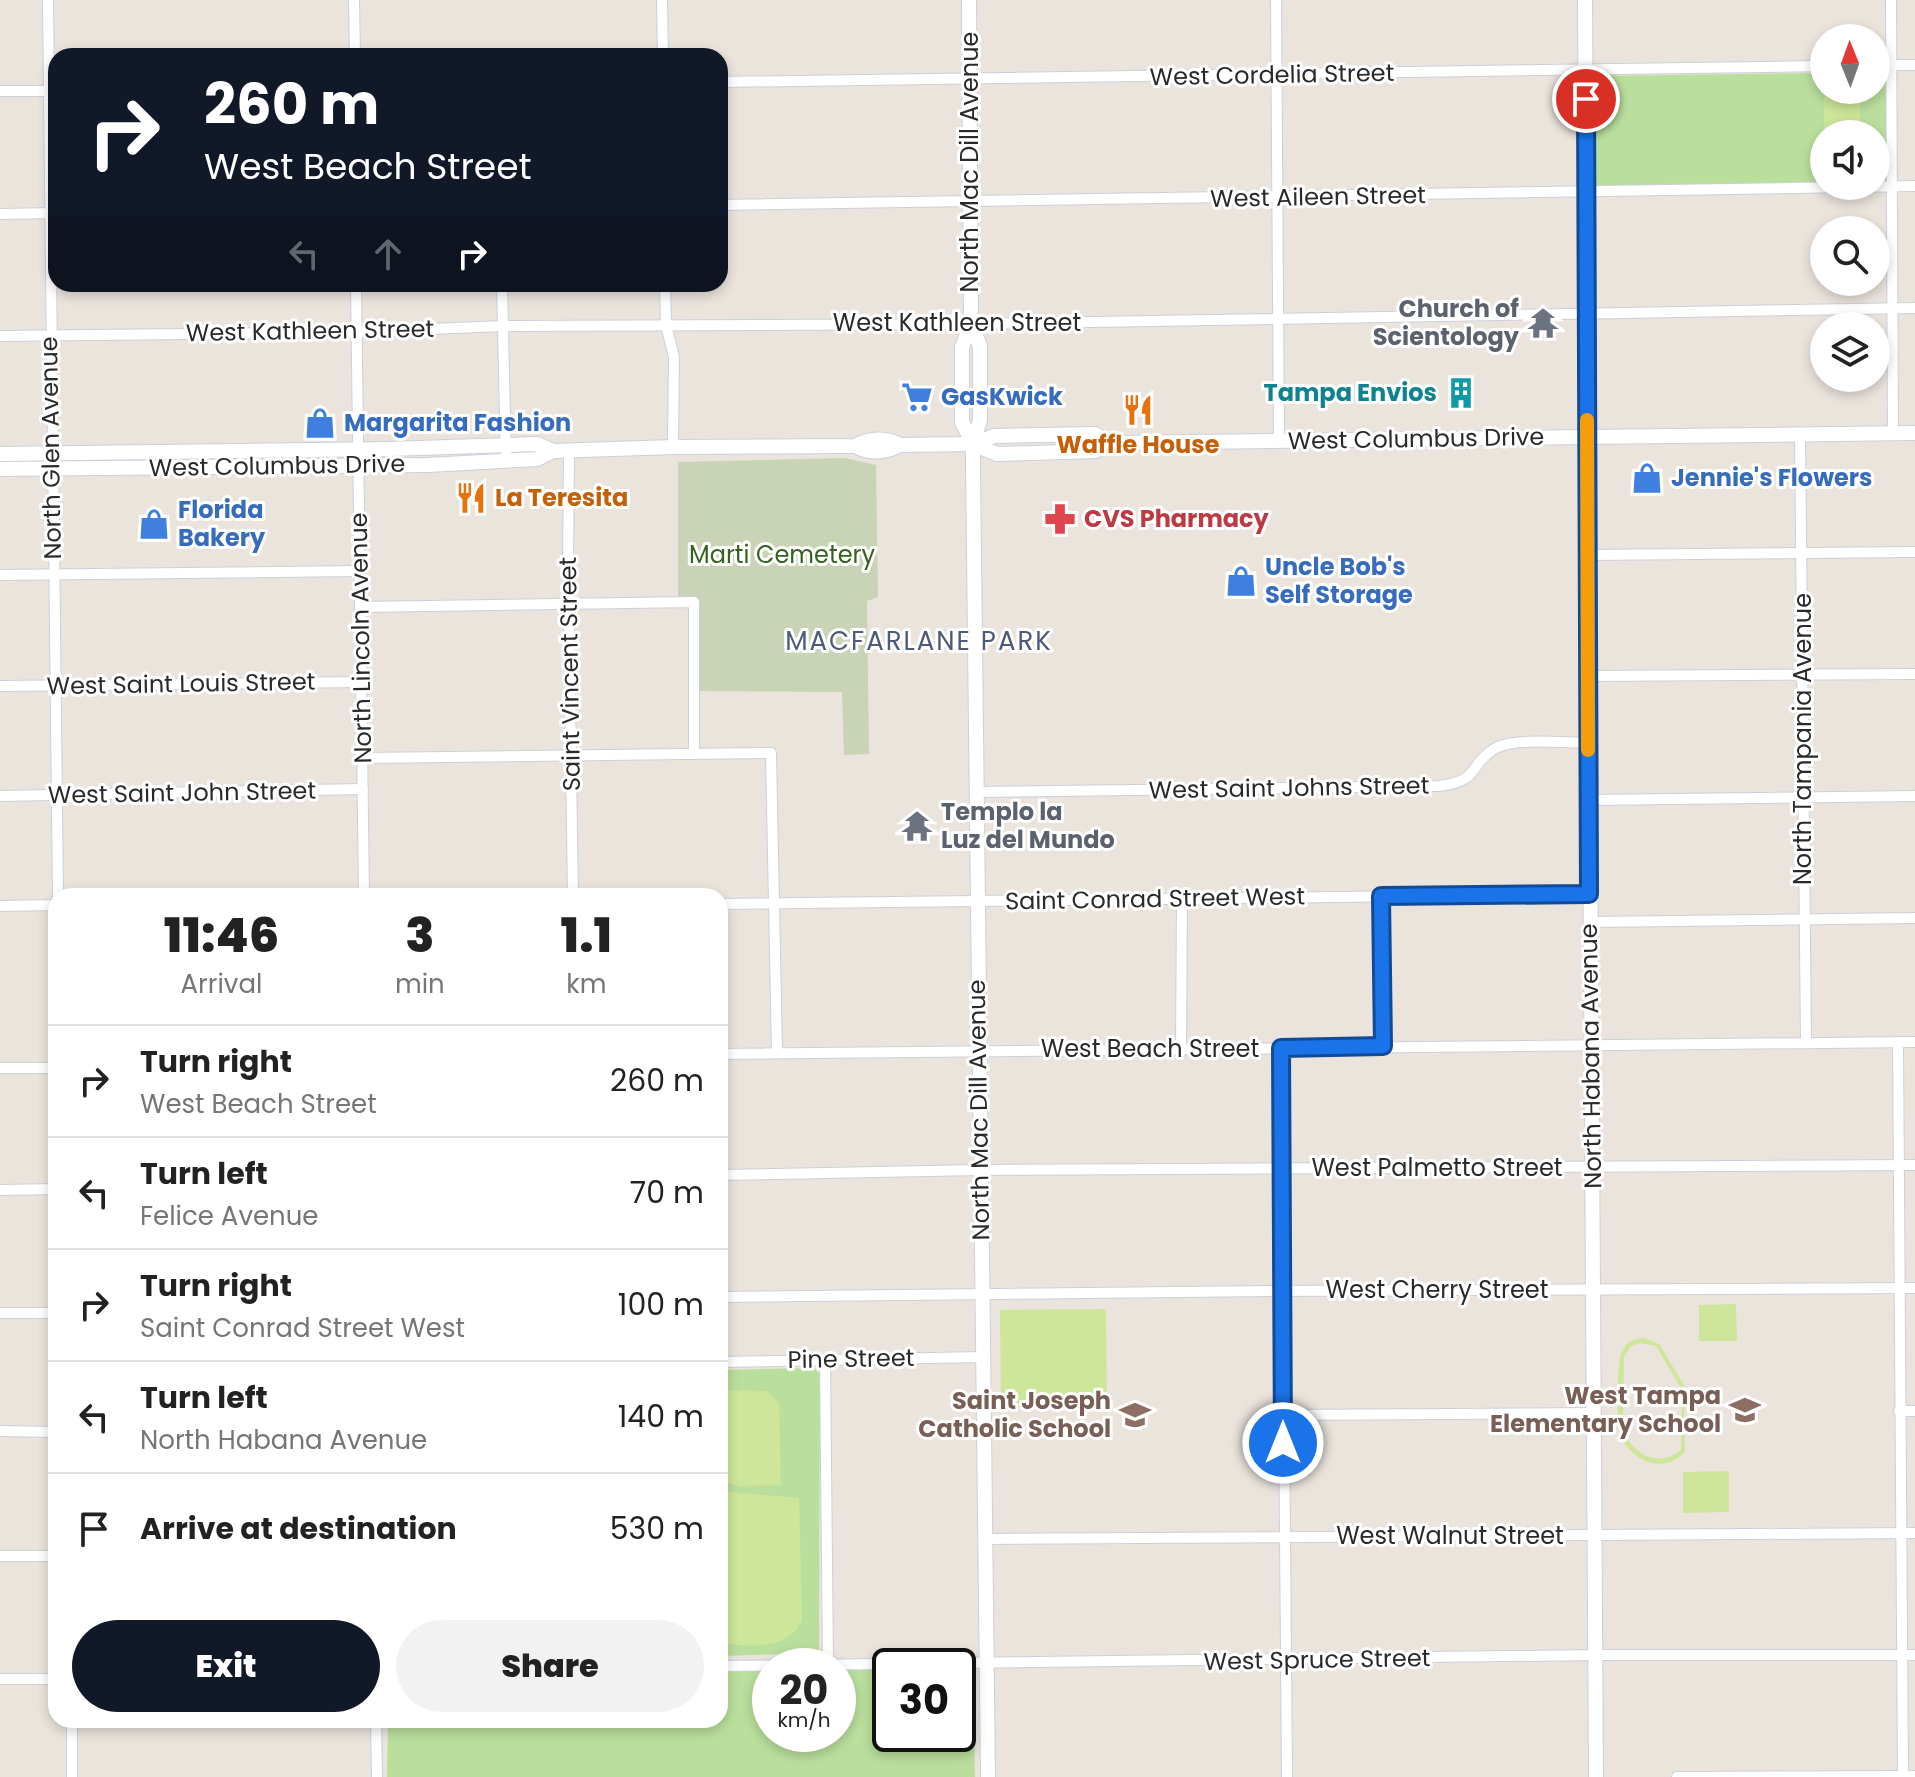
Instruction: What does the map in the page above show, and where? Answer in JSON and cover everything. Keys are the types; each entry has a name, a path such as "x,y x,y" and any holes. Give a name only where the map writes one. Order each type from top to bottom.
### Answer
{"street":[{"name":"North Glen Avenue","path":"48,0 50,48"},
{"path":"354,0 355,48"},
{"path":"662,0 663,48"},
{"name":"North Mac Dill Avenue","path":"969,0 971,324 962,347 962,422 973,444 988,1777"},
{"path":"1276,0 1279,442"},
{"name":"North Habana Avenue","path":"1585,0 1596,1777"},
{"path":"1891,0 1893,433"},
{"path":"1891,65 1915,65"},
{"name":"West Cordelia Street","path":"728,82 1810,66"},
{"path":"0,91 48,91"},
{"name":"West Aileen Street","path":"728,205 1915,186"},
{"path":"0,214 48,213"},
{"name":"North Glen Avenue","path":"51,292 58,888"},
{"name":"North Lincoln Avenue","path":"356,292 364,888"},
{"path":"502,292 506,461"},
{"path":"665,292 666,325 674,357 673,447"},
{"name":"West Kathleen Street","path":"0,336 357,332 504,326 1279,320 1915,308"},
{"name":"West Columbus Drive","path":"0,454 357,450 537,444 553,451 569,451 855,446 867,440 890,440 900,445 973,444 997,454 1096,451 1108,443 1915,433"},
{"name":"North Tampania Avenue","path":"1800,434 1806,1043"},
{"name":"West Columbus Drive","path":"0,469 357,466 537,459 553,451"},
{"name":"Saint Vincent Street","path":"569,451 573,888"},
{"path":"1587,555 1915,552"},
{"path":"0,575 359,571"},
{"path":"360,607 694,602 694,754"},
{"path":"1588,676 1915,674"},
{"name":"West Saint Louis Street","path":"0,686 362,682"},
{"name":"West Saint Johns Street","path":"975,792 1439,786 1456,784 1469,777 1486,755 1502,745 1588,743"},
{"path":"363,758 771,753 777,1053"},
{"name":"West Saint John Street","path":"0,796 363,789"},
{"path":"1588,800 1915,796"},
{"name":"Saint Conrad Street West","path":"728,904 1589,894"},
{"path":"1381,896 1383,1046"},
{"path":"1181,1049 1182,899"},
{"path":"0,906 48,905"},
{"path":"1590,922 1915,918"},
{"path":"1898,1042 1903,1776"},
{"name":"West Beach Street","path":"728,1054 1915,1042"},
{"path":"1281,1048 1287,1777"},
{"path":"0,1068 48,1068"},
{"name":"West Palmetto Street","path":"728,1175 980,1170 1915,1165"},
{"path":"0,1190 48,1189"},
{"name":"West Cherry Street","path":"728,1297 1915,1288"},
{"path":"0,1313 48,1313"},
{"name":"Pine Street","path":"728,1362 982,1357"},
{"path":"825,1359 828,1648"},
{"path":"1899,1411 1915,1411"},
{"path":"1283,1415 1593,1413"},
{"path":"0,1431 48,1432"},
{"name":"West Walnut Street","path":"985,1539 1915,1533"},
{"path":"0,1556 48,1556"},
{"name":"West Spruce Street","path":"856,1664 1595,1655 1915,1655"},
{"name":"West Spruce Street","path":"728,1666 752,1665"},
{"path":"0,1679 48,1679"},
{"path":"72,1728 72,1777"},
{"path":"376,1728 377,1777"},
{"path":"1677,1777 1915,1776"}],"green space":[{"path":"1810,73 1810,104 1887,104 1887,120 1810,120 1810,182 1592,187 1591,76"},
{"path":"1824,104 1860,104 1860,120 1824,120"},
{"name":"Marti Cemetery","path":"845,458 876,465 878,597 867,601 869,754 844,755 842,692 699,691 698,598 678,598 678,462"},
{"path":"1736,1304 1737,1341 1699,1341 1699,1305"},
{"path":"1106,1309 1107,1407 1001,1408 1000,1310"},
{"path":"1644,1338 1659,1344 1684,1385 1685,1451 1677,1458 1659,1464 1633,1453 1619,1429 1621,1355 1627,1344","holes":["1640,1343 1656,1346 1682,1390 1681,1450 1664,1458 1639,1452 1623,1429 1624,1357 1630,1347"]},
{"path":"816,1369 820,1375 819,1648 752,1648 752,1655 728,1656 728,1370"},
{"path":"728,1390 767,1391 779,1403 781,1485 738,1486 728,1483"},
{"path":"1729,1471 1729,1512 1683,1513 1683,1472"},
{"path":"728,1492 799,1498 802,1620 788,1637 778,1642 728,1644"},
{"path":"856,1669 872,1669 872,1752 974,1752 975,1777 387,1777 388,1728 728,1728 728,1671 752,1671 752,1752 856,1752"}],"slow traffic":[{"path":"1587,420 1588,750"}],"place":[{"name":"Church of Scientology","path":"1543,323"},
{"name":"Tampa Envios","path":"1461,393"},
{"name":"GasKwick","path":"917,397"},
{"name":"Waffle House","path":"1138,410"},
{"name":"Margarita Fashion","path":"320,423"},
{"name":"Jennie's Flowers","path":"1647,478"},
{"name":"La Teresita","path":"471,498"},
{"name":"CVS Pharmacy","path":"1060,519"},
{"name":"Florida Bakery","path":"154,524"},
{"name":"Uncle Bob's Self Storage","path":"1241,581"},
{"name":"Templo la Luz del Mundo","path":"917,826"},
{"name":"West Tampa Elementary School","path":"1745,1410"},
{"name":"Saint Joseph Catholic School","path":"1135,1415"}],"district":[{"name":"MACFARLANE PARK","path":"919,641"}],"route":[{"path":"1283,1443 1281,1048 1383,1046 1381,896 1589,894 1586,99"}]}
